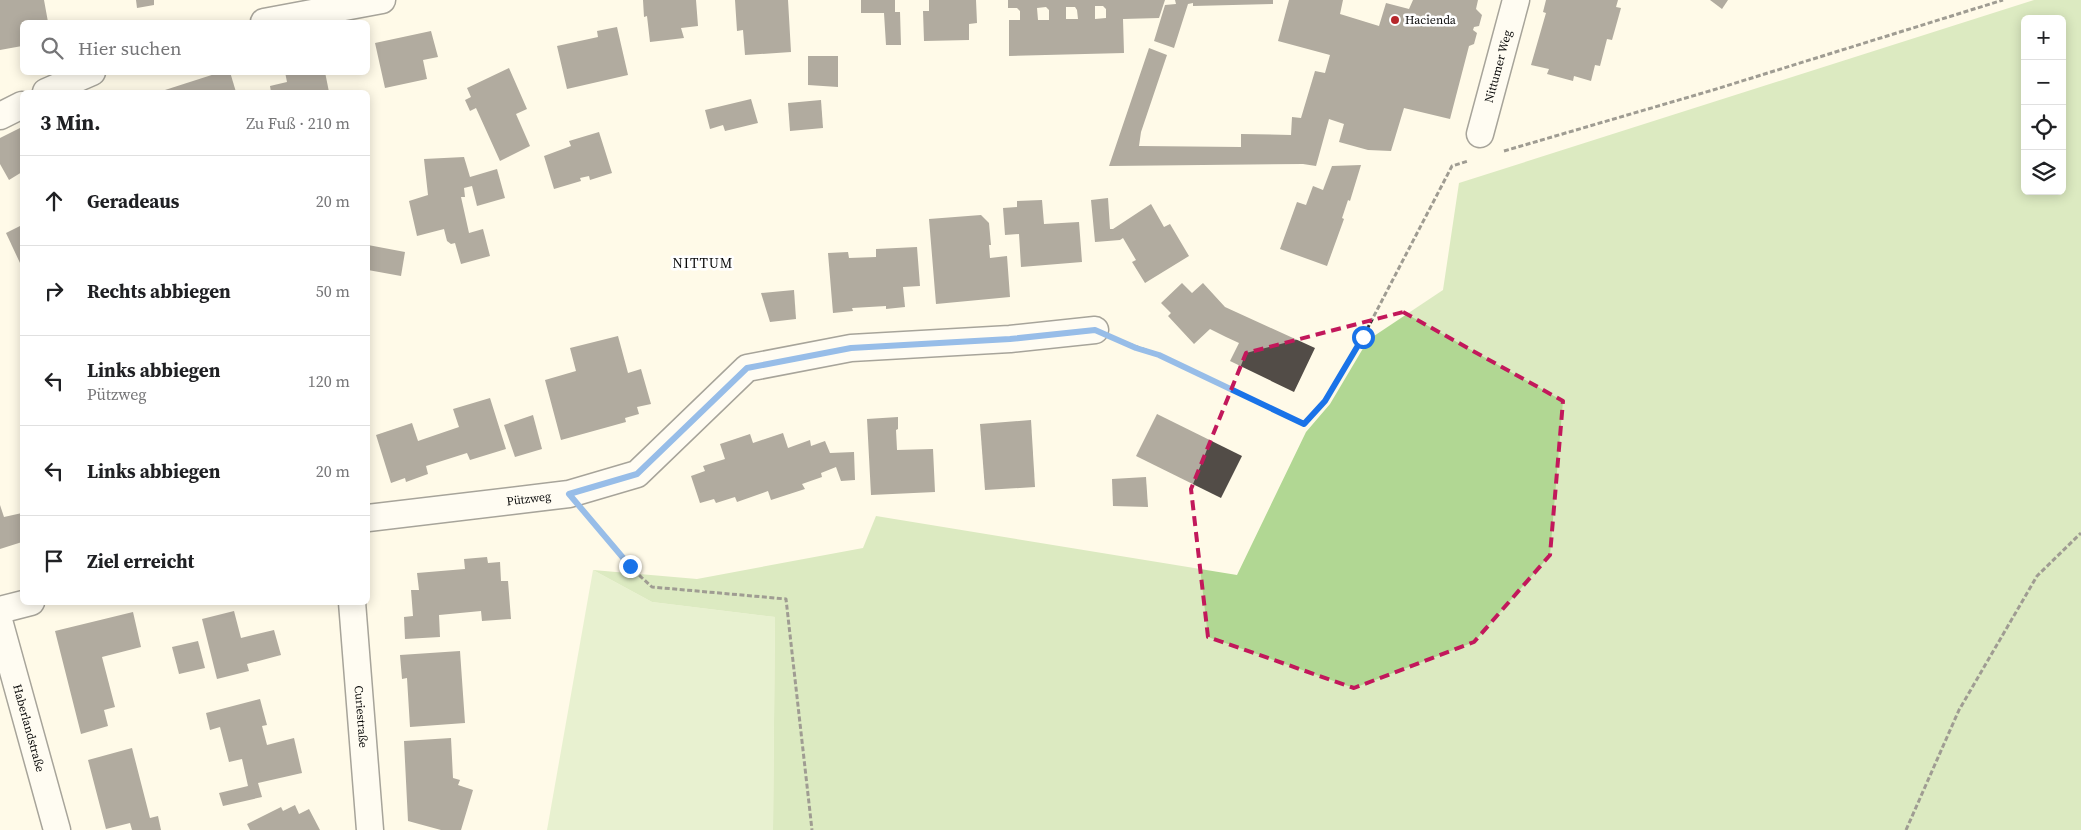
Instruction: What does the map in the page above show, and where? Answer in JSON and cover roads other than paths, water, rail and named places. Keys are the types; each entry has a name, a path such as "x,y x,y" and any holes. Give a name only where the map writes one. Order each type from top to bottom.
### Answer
{"street":[{"path":"275,20 382,0"},
{"name":"Nittumer Weg","path":"1480,134 1516,0"},
{"path":"51,90 85,75"},
{"path":"0,116 20,106"},
{"name":"Pützweg","path":"370,518 569,494 637,474 747,368 851,348 1010,339 1095,330"},
{"path":"0,610 20,605"},
{"name":"Curiestraße","path":"352,605 370,830"},
{"name":"Haberlandstraße","path":"0,624 57,830"}],"place":[{"name":"Hacienda","path":"1395,20"}],"district":[{"name":"NITTUM","path":"703,263"}]}
